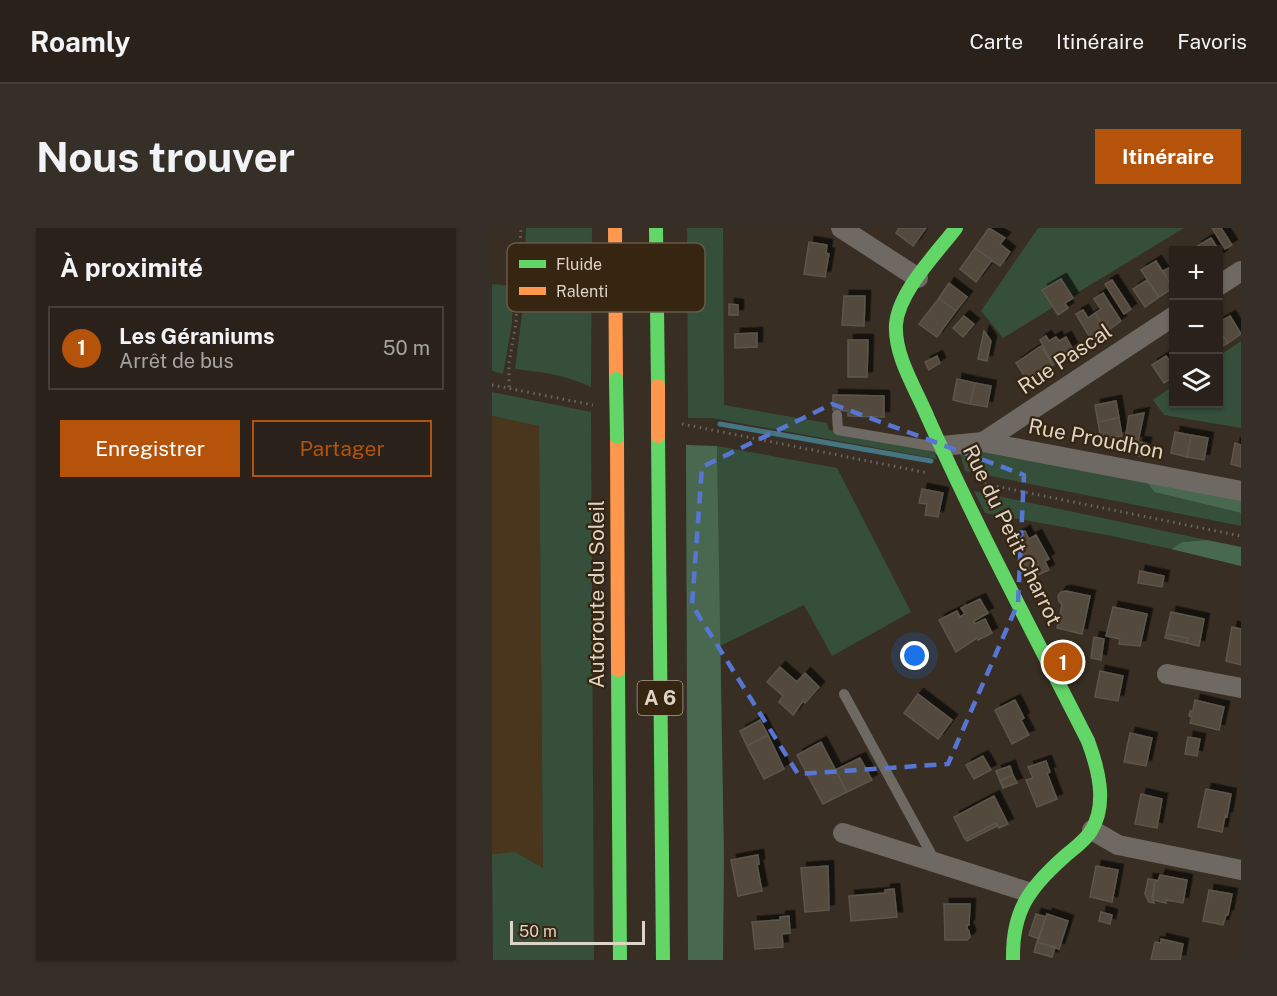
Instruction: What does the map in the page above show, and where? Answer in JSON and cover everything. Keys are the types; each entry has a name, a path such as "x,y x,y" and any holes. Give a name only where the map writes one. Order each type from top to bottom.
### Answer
{"main road":[{"name":"Autoroute du Soleil","path":"615,228 615,243"},
{"name":"A 6","path":"656,228 656,243"},
{"name":"Rue du Petit Charrot","path":"956,228 904,299 897,318 896,335 899,351 955,478 1094,755 1100,795 1092,830"},
{"name":"Autoroute du Soleil","path":"616,312 620,960"},
{"name":"A 6","path":"657,312 663,960"},
{"path":"1013,960 1013,930 1028,892 1092,830"}],"street":[{"path":"841,228 918,278"},
{"path":"1223,283 1241,271"},
{"name":"Rue Pascal","path":"983,442 1169,319"},
{"name":"Rue Proudhon","path":"943,447 983,442 1241,491"},
{"path":"1167,674 1241,688"},
{"path":"1092,830 1118,845 1238,864"},
{"path":"843,833 1028,892"}],"lane":[{"path":"837,415 838,430 943,447"},
{"path":"844,694 935,861"}],"path":[{"path":"520,243 521,228"},
{"path":"508,388 509,363 517,312"},
{"path":"492,385 597,406"},
{"path":"673,422 955,478"},
{"path":"983,484 1241,537"}],"highlighted area":[{"path":"832,404 1024,475 1018,603 948,764 798,774 692,605 702,467"}],"shaded area":[{"path":"492,416 539,426 543,868 515,852 492,854"}],"green space":[{"path":"526,228 592,228 592,243 525,243"},
{"path":"687,228 723,228 724,405 827,423 829,430 933,450 937,459 712,418 688,418 687,312 705,312 705,243 687,243"},
{"path":"1038,228 1184,228 1003,338 981,311"},
{"path":"492,284 507,285 507,312 512,312 503,374 492,371"},
{"path":"522,312 591,312 591,387 554,375 515,369"},
{"path":"1241,341 1241,428 1164,415 1153,400 1169,389 1169,408 1223,408 1223,353"},
{"path":"492,392 591,412 594,960 493,960 492,854 515,852 543,868 539,426 492,416"},
{"path":"686,445 717,446 724,858 723,960 688,960"},
{"path":"717,446 837,468 911,612 832,656 804,605 720,646"},
{"path":"959,450 985,451 1145,479 1154,492 1241,513 1241,526 965,471"},
{"path":"1145,479 1241,498 1241,513 1154,492"},
{"path":"974,491 1207,540 1182,542 1171,549 985,513"},
{"path":"1207,540 1241,547 1241,566 1171,549 1182,542"}],"building":[{"path":"899,228 926,228 913,246 896,233"},
{"path":"989,228 1005,238 1000,244 1010,252 1000,266 975,248"},
{"path":"1212,228 1221,228 1232,245 1225,249"},
{"path":"1211,238 1216,246 1198,246"},
{"path":"809,242 827,245 826,253 829,254 825,277 804,274"},
{"path":"975,248 992,260 976,282 960,269"},
{"path":"1156,261 1169,282 1169,291 1159,297 1141,270"},
{"path":"1169,268 1169,282 1163,271"},
{"path":"1061,279 1073,298 1065,303 1068,308 1058,315 1042,290"},
{"path":"1112,280 1131,309 1124,314 1105,284"},
{"path":"1147,280 1159,297 1145,307 1133,289"},
{"path":"949,283 967,297 956,311 939,298"},
{"path":"1103,293 1121,321 1107,331 1095,313 1101,309 1094,299"},
{"path":"844,296 865,296 864,326 842,325"},
{"path":"939,298 956,311 937,337 919,324"},
{"path":"729,304 738,305 738,315 729,315"},
{"path":"1083,310 1088,318 1095,313 1107,331 1092,341 1076,314"},
{"path":"964,316 974,324 963,337 953,328"},
{"path":"1230,316 1241,334 1228,343 1223,336 1223,320"},
{"path":"984,331 991,341 987,361 978,359"},
{"path":"757,333 757,347 735,348 735,334"},
{"path":"1046,336 1049,341 1056,337 1059,341 1066,337 1072,348 1066,352 1068,355 1053,365 1040,340"},
{"path":"1223,336 1228,343 1223,346"},
{"path":"848,340 868,340 867,377 848,377"},
{"path":"1041,346 1053,365 1028,381 1016,363"},
{"path":"937,356 940,363 929,370 925,362"},
{"path":"1166,356 1169,360 1169,380 1164,383 1152,365"},
{"path":"957,379 975,383 970,404 953,400"},
{"path":"975,383 991,386 987,407 970,404"},
{"path":"833,395 884,396 884,417 848,416 848,411 833,410"},
{"path":"1116,401 1119,418 1098,422 1095,405"},
{"path":"1144,413 1138,442 1125,440 1129,416"},
{"path":"1119,418 1122,436 1101,439 1098,422"},
{"path":"1175,432 1191,435 1187,457 1171,453"},
{"path":"1191,435 1208,438 1204,460 1187,457"},
{"path":"1138,442 1146,443 1143,457 1136,455"},
{"path":"1235,443 1241,445 1241,467 1231,464"},
{"path":"922,489 943,493 938,517 925,515 927,504 919,503"},
{"path":"1025,531 1029,539 1036,535 1049,559 1045,561 1049,570 1032,578 1012,538"},
{"path":"1140,571 1164,576 1162,587 1138,583"},
{"path":"1061,592 1090,596 1082,634 1057,628 1062,605 1058,596"},
{"path":"980,599 988,613 974,621 975,624 985,619 992,633 978,640 977,638 956,652 939,620 957,611 960,617 965,614 961,608"},
{"path":"1113,607 1147,614 1140,646 1119,644 1120,639 1106,636"},
{"path":"1171,612 1204,619 1199,646 1187,643 1188,638 1166,634"},
{"path":"1232,627 1241,629 1241,665 1226,661"},
{"path":"1166,634 1188,638 1187,643 1165,638"},
{"path":"1094,637 1104,639 1101,660 1091,658"},
{"path":"780,667 797,682 805,673 819,687 805,703 803,701 793,715 779,702 783,696 767,682"},
{"path":"1100,671 1123,676 1118,701 1095,697"},
{"path":"918,694 952,720 938,739 904,713"},
{"path":"1015,700 1024,718 1021,720 1029,735 1012,744 995,710"},
{"path":"1195,700 1224,707 1219,730 1190,723 1192,717 1189,716 1190,711 1193,711"},
{"path":"760,720 768,735 747,746 740,731"},
{"path":"1130,733 1152,738 1146,766 1124,762"},
{"path":"768,735 784,769 764,779 747,746"},
{"path":"1188,737 1200,739 1197,756 1185,754"},
{"path":"821,742 847,792 823,804 797,755"},
{"path":"983,756 991,770 974,779 966,765"},
{"path":"860,758 872,780 847,792 835,770"},
{"path":"1046,761 1050,772 1047,773 1057,799 1037,807 1026,780 1033,778 1028,767"},
{"path":"1010,766 1013,775 1000,781 996,771"},
{"path":"1013,775 1017,783 1003,788 1000,781"},
{"path":"1206,789 1231,794 1222,832 1198,827"},
{"path":"1141,794 1162,799 1157,828 1135,824"},
{"path":"994,796 1008,824 999,828 996,823 965,839 954,817"},
{"path":"996,823 997,826 967,841 965,839"},
{"path":"758,855 759,864 757,865 762,891 738,896 731,860"},
{"path":"828,866 829,910 805,912 801,868"},
{"path":"1096,866 1118,870 1112,902 1090,897"},
{"path":"1160,875 1187,880 1183,903 1153,900 1155,880 1158,881"},
{"path":"1148,879 1155,880 1152,897 1154,903 1149,902 1145,894"},
{"path":"894,889 897,917 851,921 849,896 885,893 885,890"},
{"path":"1209,890 1232,894 1228,915 1223,925 1203,921"},
{"path":"944,904 970,904 967,929 970,937 967,940 945,940"},
{"path":"1101,912 1112,915 1110,924 1099,921"},
{"path":"1036,914 1046,917 1039,939 1029,935"},
{"path":"1047,914 1068,921 1059,949 1037,942"},
{"path":"789,916 790,933 782,934 783,947 755,949 752,922 780,920 780,917"},
{"path":"1161,939 1183,944 1180,960 1151,960 1155,942 1161,943"},
{"path":"1037,942 1055,947 1052,957 1034,952"}],"waterway":[{"path":"720,424 931,461"}],"traffic: fast":[{"path":"656,228 656,243"},
{"path":"956,228 920,273 904,299 896,324 898,348 966,500 1088,741 1100,786 1099,809 1091,831 1041,879 1025,902 1016,928 1013,960"},
{"path":"657,312 658,386"},
{"path":"616,379 617,437"},
{"path":"658,436 663,960"},
{"path":"618,670 620,960"}],"traffic: slow":[{"path":"615,228 615,243"},
{"path":"616,312 616,379"},
{"path":"658,386 658,436"},
{"path":"617,437 618,670"}],"place":[{"name":"Les Géraniums","path":"1063,662"}]}
